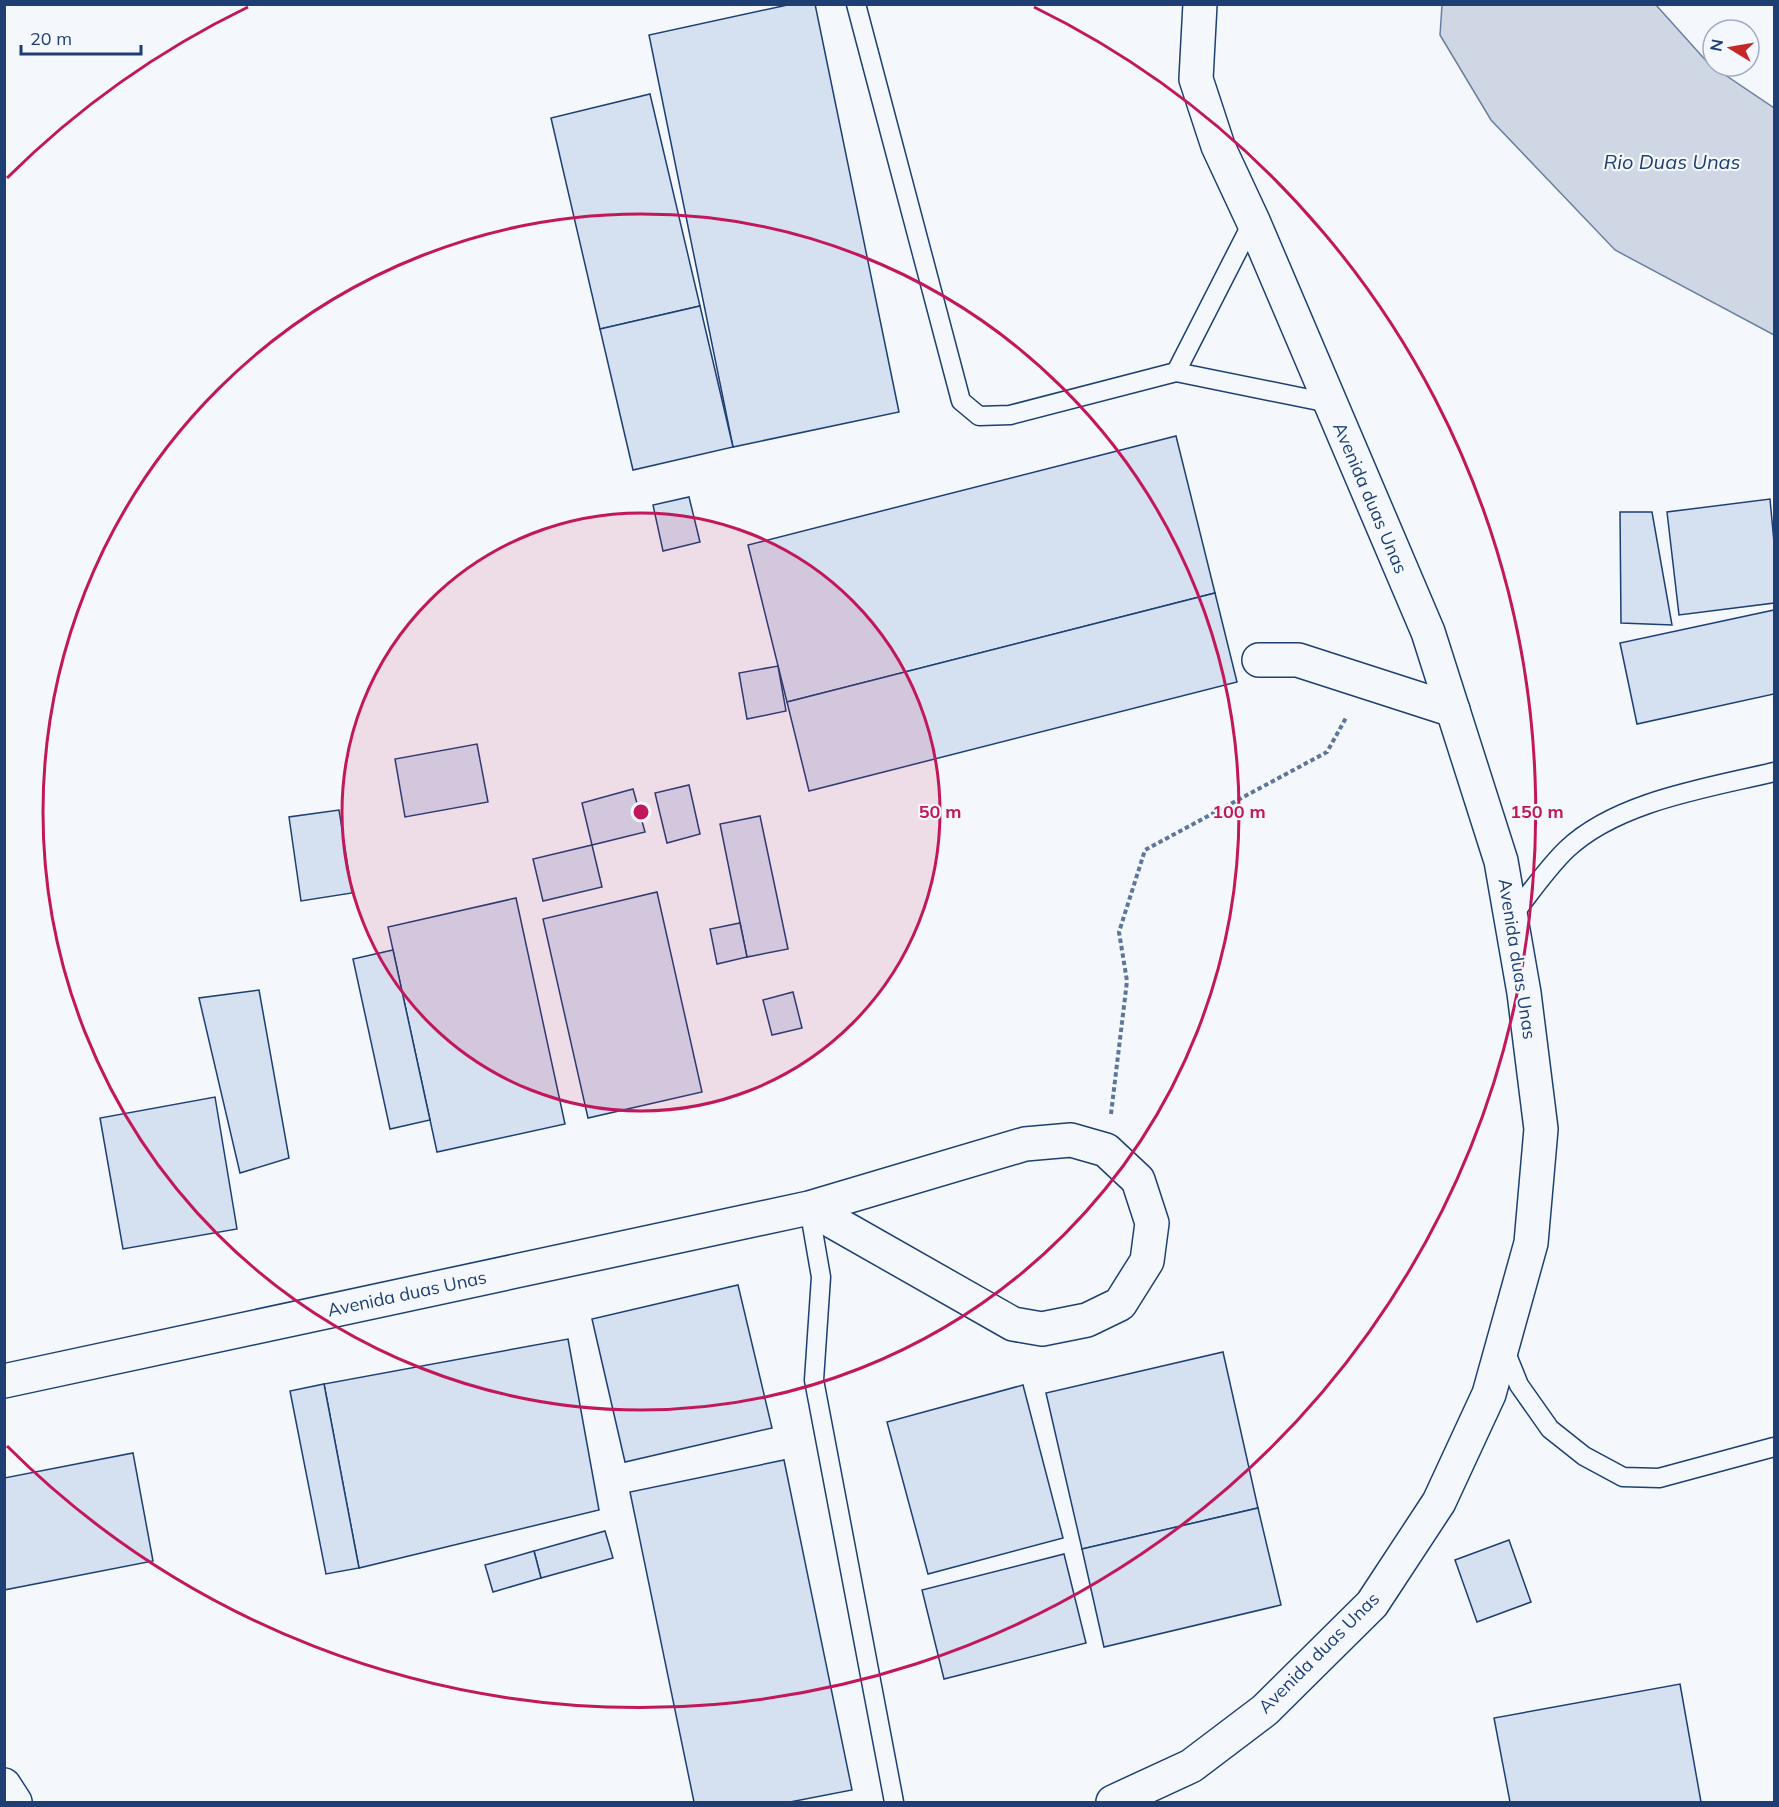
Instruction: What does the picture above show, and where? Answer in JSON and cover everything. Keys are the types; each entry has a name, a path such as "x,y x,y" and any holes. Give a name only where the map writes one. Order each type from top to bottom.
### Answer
{"street":[{"name":"Avenida duas Unas","path":"1113,1803 1191,1766 1265,1710 1372,1604 1439,1502 1489,1394 1532,1243 1541,1129 1524,993 1502,861 1428,632 1253,221 1218,146 1196,79 1200,4"},
{"path":"1259,660 1298,660 1453,710"},
{"name":"Avenida duas Unas","path":"4,1382 808,1208 1026,1144 1071,1140 1106,1150"},
{"path":"808,1208 1013,1324 1042,1329 1087,1320 1120,1304 1147,1261 1152,1223 1138,1180 1106,1150"},
{"path":"4,1785 15,1803"}],"lane":[{"path":"856,4 961,401 979,416 1010,415 1176,372 1329,403"},
{"path":"1176,372 1253,221"},
{"path":"1511,917 1566,850 1599,824 1651,802 1774,772"},
{"path":"808,1208 821,1277 814,1380 894,1803"},
{"path":"1503,1344 1519,1385 1551,1429 1584,1456 1623,1477 1659,1478 1774,1447"}],"path":[{"path":"1106,1150 1127,981 1119,932 1145,850 1327,752 1365,680"}],"water":[{"name":"Rio Duas Unas","path":"1442,5 1656,5 1701,55 1701,78 1730,78 1774,108 1774,335 1615,250 1491,120 1440,35"}],"building":[{"path":"792,4 815,4 899,412 733,447 649,35"},
{"path":"650,94 700,306 600,329 551,118"},
{"path":"700,306 733,447 633,470 600,329"},
{"path":"1176,436 1215,593 787,702 748,545"},
{"path":"689,497 700,542 663,551 653,505"},
{"path":"1770,499 1774,542 1774,603 1679,615 1667,512"},
{"path":"1620,512 1652,512 1672,625 1621,623"},
{"path":"1215,593 1237,682 809,791 787,702"},
{"path":"1774,610 1774,694 1637,724 1620,643"},
{"path":"778,666 786,711 747,719 739,673"},
{"path":"477,744 488,802 405,817 395,759"},
{"path":"689,785 700,834 667,843 655,793"},
{"path":"633,789 645,832 592,845 582,803"},
{"path":"339,810 352,893 301,901 289,817"},
{"path":"760,816 788,949 747,957 720,824"},
{"path":"592,845 602,887 543,901 533,859"},
{"path":"657,892 702,1092 588,1118 543,919"},
{"path":"516,898 565,1124 437,1152 388,927"},
{"path":"740,923 747,957 717,964 710,929"},
{"path":"393,950 430,1120 390,1129 353,959"},
{"path":"259,990 289,1158 240,1173 199,998"},
{"path":"793,992 802,1028 772,1035 763,1000"},
{"path":"215,1097 237,1229 123,1249 100,1118"},
{"path":"738,1285 772,1428 625,1462 592,1319"},
{"path":"568,1339 599,1510 359,1568 324,1384"},
{"path":"1223,1352 1258,1508 1082,1549 1046,1393"},
{"path":"324,1384 359,1568 326,1574 290,1391"},
{"path":"1023,1385 1063,1538 928,1574 887,1422"},
{"path":"133,1453 153,1561 4,1590 4,1478"},
{"path":"784,1460 852,1790 790,1802 694,1802 630,1492"},
{"path":"1258,1508 1281,1605 1104,1647 1082,1549"},
{"path":"605,1531 613,1558 541,1578 534,1551"},
{"path":"1509,1540 1531,1602 1477,1622 1455,1560"},
{"path":"534,1551 541,1578 493,1592 485,1565"},
{"path":"1064,1554 1086,1643 944,1679 922,1590"},
{"path":"1680,1684 1701,1802 1510,1802 1494,1718"}]}
